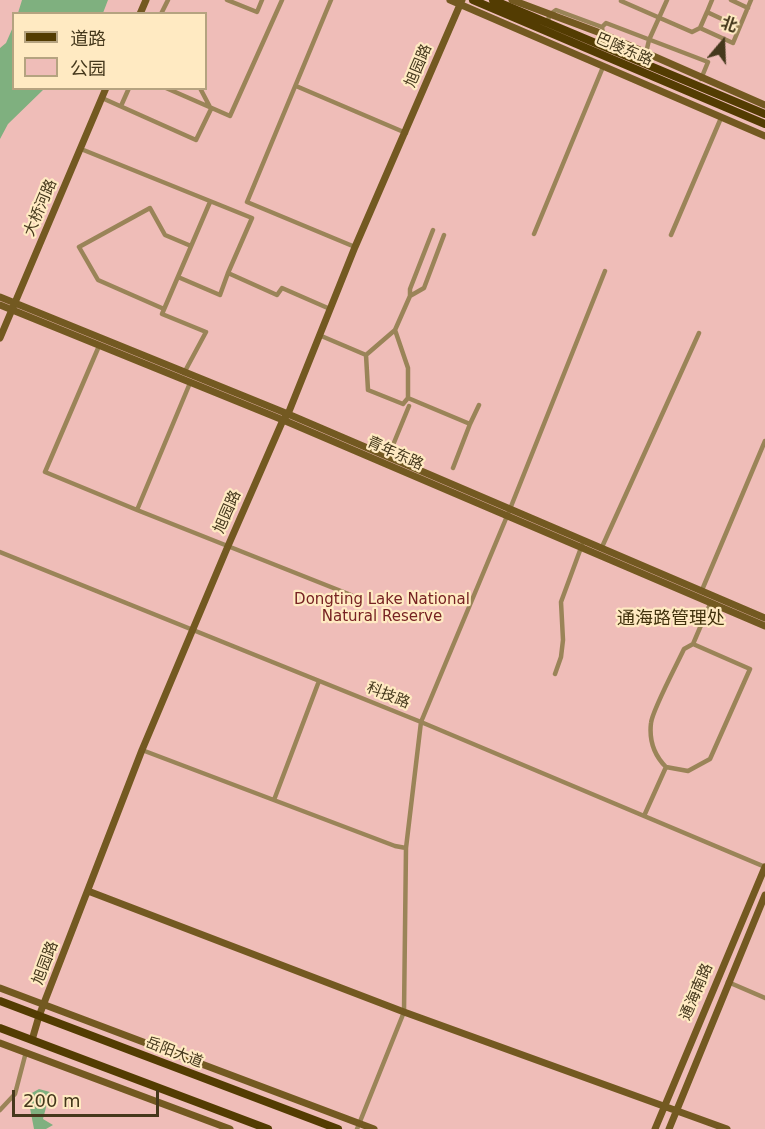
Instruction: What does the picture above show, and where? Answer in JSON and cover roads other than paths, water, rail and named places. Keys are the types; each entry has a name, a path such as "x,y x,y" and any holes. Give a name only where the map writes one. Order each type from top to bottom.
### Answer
{"main road":[{"name":"巴陵东路","path":"473,0 765,124"},
{"name":"巴陵东路","path":"493,0 549,19 765,114"},
{"name":"岳阳大道","path":"0,1001 338,1129"},
{"path":"0,1028 268,1129"}],"street":[{"path":"227,0 257,12 262,0"},
{"path":"170,90 230,116 282,0"},
{"path":"331,0 247,202 355,247"},
{"path":"450,0 461,2 603,67 765,136"},
{"path":"512,0 549,19 602,31 701,79 765,105"},
{"path":"646,53 649,40 667,0"},
{"path":"621,1 692,33 700,28 712,0"},
{"path":"731,0 748,8"},
{"path":"700,28 733,43 751,0"},
{"name":"旭园路","path":"32,1040 43,1005 142,750 228,546 286,417 355,247 461,2"},
{"path":"707,12 739,27"},
{"path":"602,31 606,23 708,62 701,79"},
{"path":"534,234 603,67"},
{"path":"296,86 406,133"},
{"name":"大桥河路","path":"0,338 7,304 81,149 105,90"},
{"path":"121,106 128,90"},
{"path":"201,90 211,109"},
{"path":"102,98 196,140 211,109"},
{"path":"671,235 722,118"},
{"path":"81,149 252,218 220,295 178,278"},
{"path":"184,373 206,332 162,314 210,201"},
{"path":"164,309 98,280 79,247 150,208 165,235 191,246"},
{"path":"366,355 394,330 410,296 410,289 433,230"},
{"path":"410,296 424,288 444,235"},
{"path":"429,240 440,244"},
{"path":"358,1126 404,1012 406,848 421,722 510,509 604,271"},
{"path":"228,273 277,295 282,288 330,309"},
{"name":"青年东路","path":"7,304 190,384 286,417 506,517 712,600 765,618"},
{"name":"青年东路","path":"7,304 184,373 602,547 702,590 712,600 765,626"},
{"path":"393,445 410,398 408,368 394,330"},
{"path":"602,547 699,333"},
{"path":"319,335 366,355"},
{"path":"99,346 45,472 351,595"},
{"path":"366,355 368,390 406,405"},
{"path":"137,510 190,384"},
{"path":"410,398 470,424"},
{"path":"453,468 479,405"},
{"path":"702,590 765,441"},
{"path":"555,674 561,657 563,640 561,602 584,540"},
{"name":"科技路","path":"0,552 421,722 765,867"},
{"path":"693,644 750,669 710,759 688,771 666,767 659,760 652,745 650,722 684,649 693,644 712,600"},
{"path":"274,800 319,681"},
{"path":"142,750 395,846 406,848"},
{"path":"644,816 666,767"},
{"name":"通海南路","path":"655,1129 765,867"},
{"path":"88,891 404,1012 727,1129"},
{"name":"通海南路","path":"669,1129 765,895"},
{"path":"728,982 765,998"},
{"path":"0,988 358,1126 374,1129"},
{"path":"0,1043 230,1129"},
{"path":"0,1110 15,1094 26,1052"}],"district":[{"name":"通海路管理处","path":"671,619"}],"park label":[{"name":"Dongting Lake National Natural Reserve","path":"382,608"}]}
